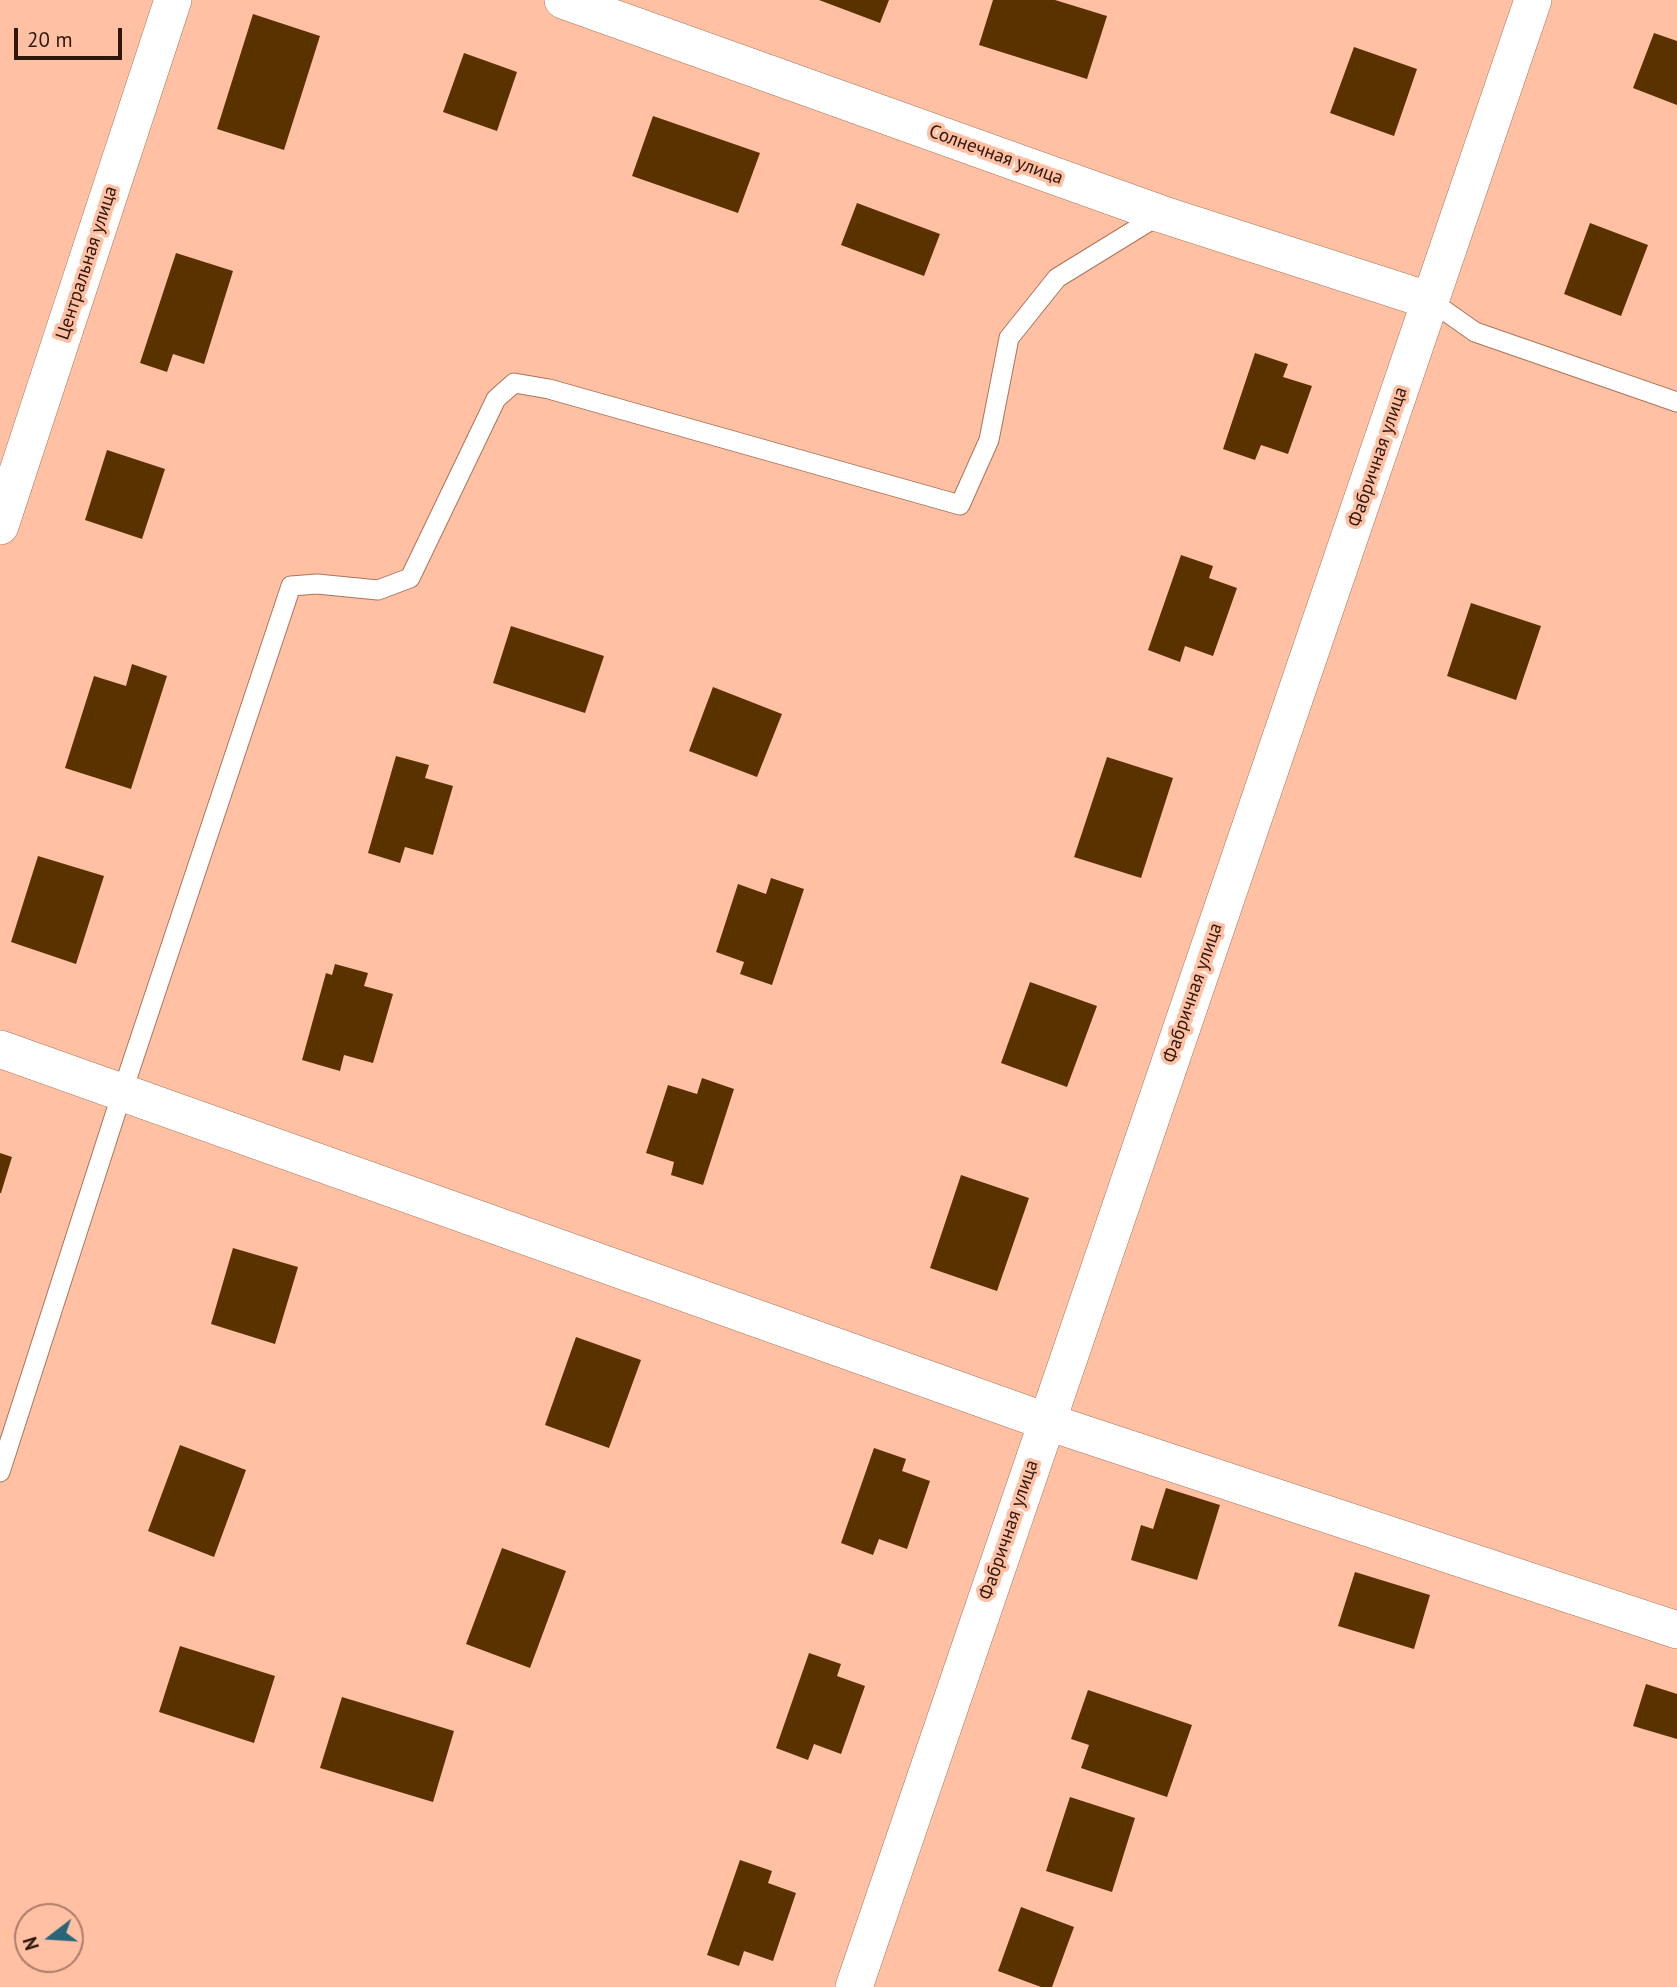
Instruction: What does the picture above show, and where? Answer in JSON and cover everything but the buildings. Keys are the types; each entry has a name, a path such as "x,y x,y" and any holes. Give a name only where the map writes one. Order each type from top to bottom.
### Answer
{"street":[{"name":"Центральная улица","path":"0,526 173,0"},
{"name":"Солнечная улица","path":"563,0 1161,214 1432,302"},
{"name":"Фабричная улица","path":"854,1987 1045,1421 1432,302 1533,0"},
{"path":"0,1049 1045,1421 1677,1630"}],"lane":[{"path":"0,1472 122,1093 291,586 317,584 378,590 410,578 496,399 514,383 549,388 960,505 989,440 1009,338 1058,278 1161,214"},
{"path":"1432,302 1475,332 1677,402"}]}
